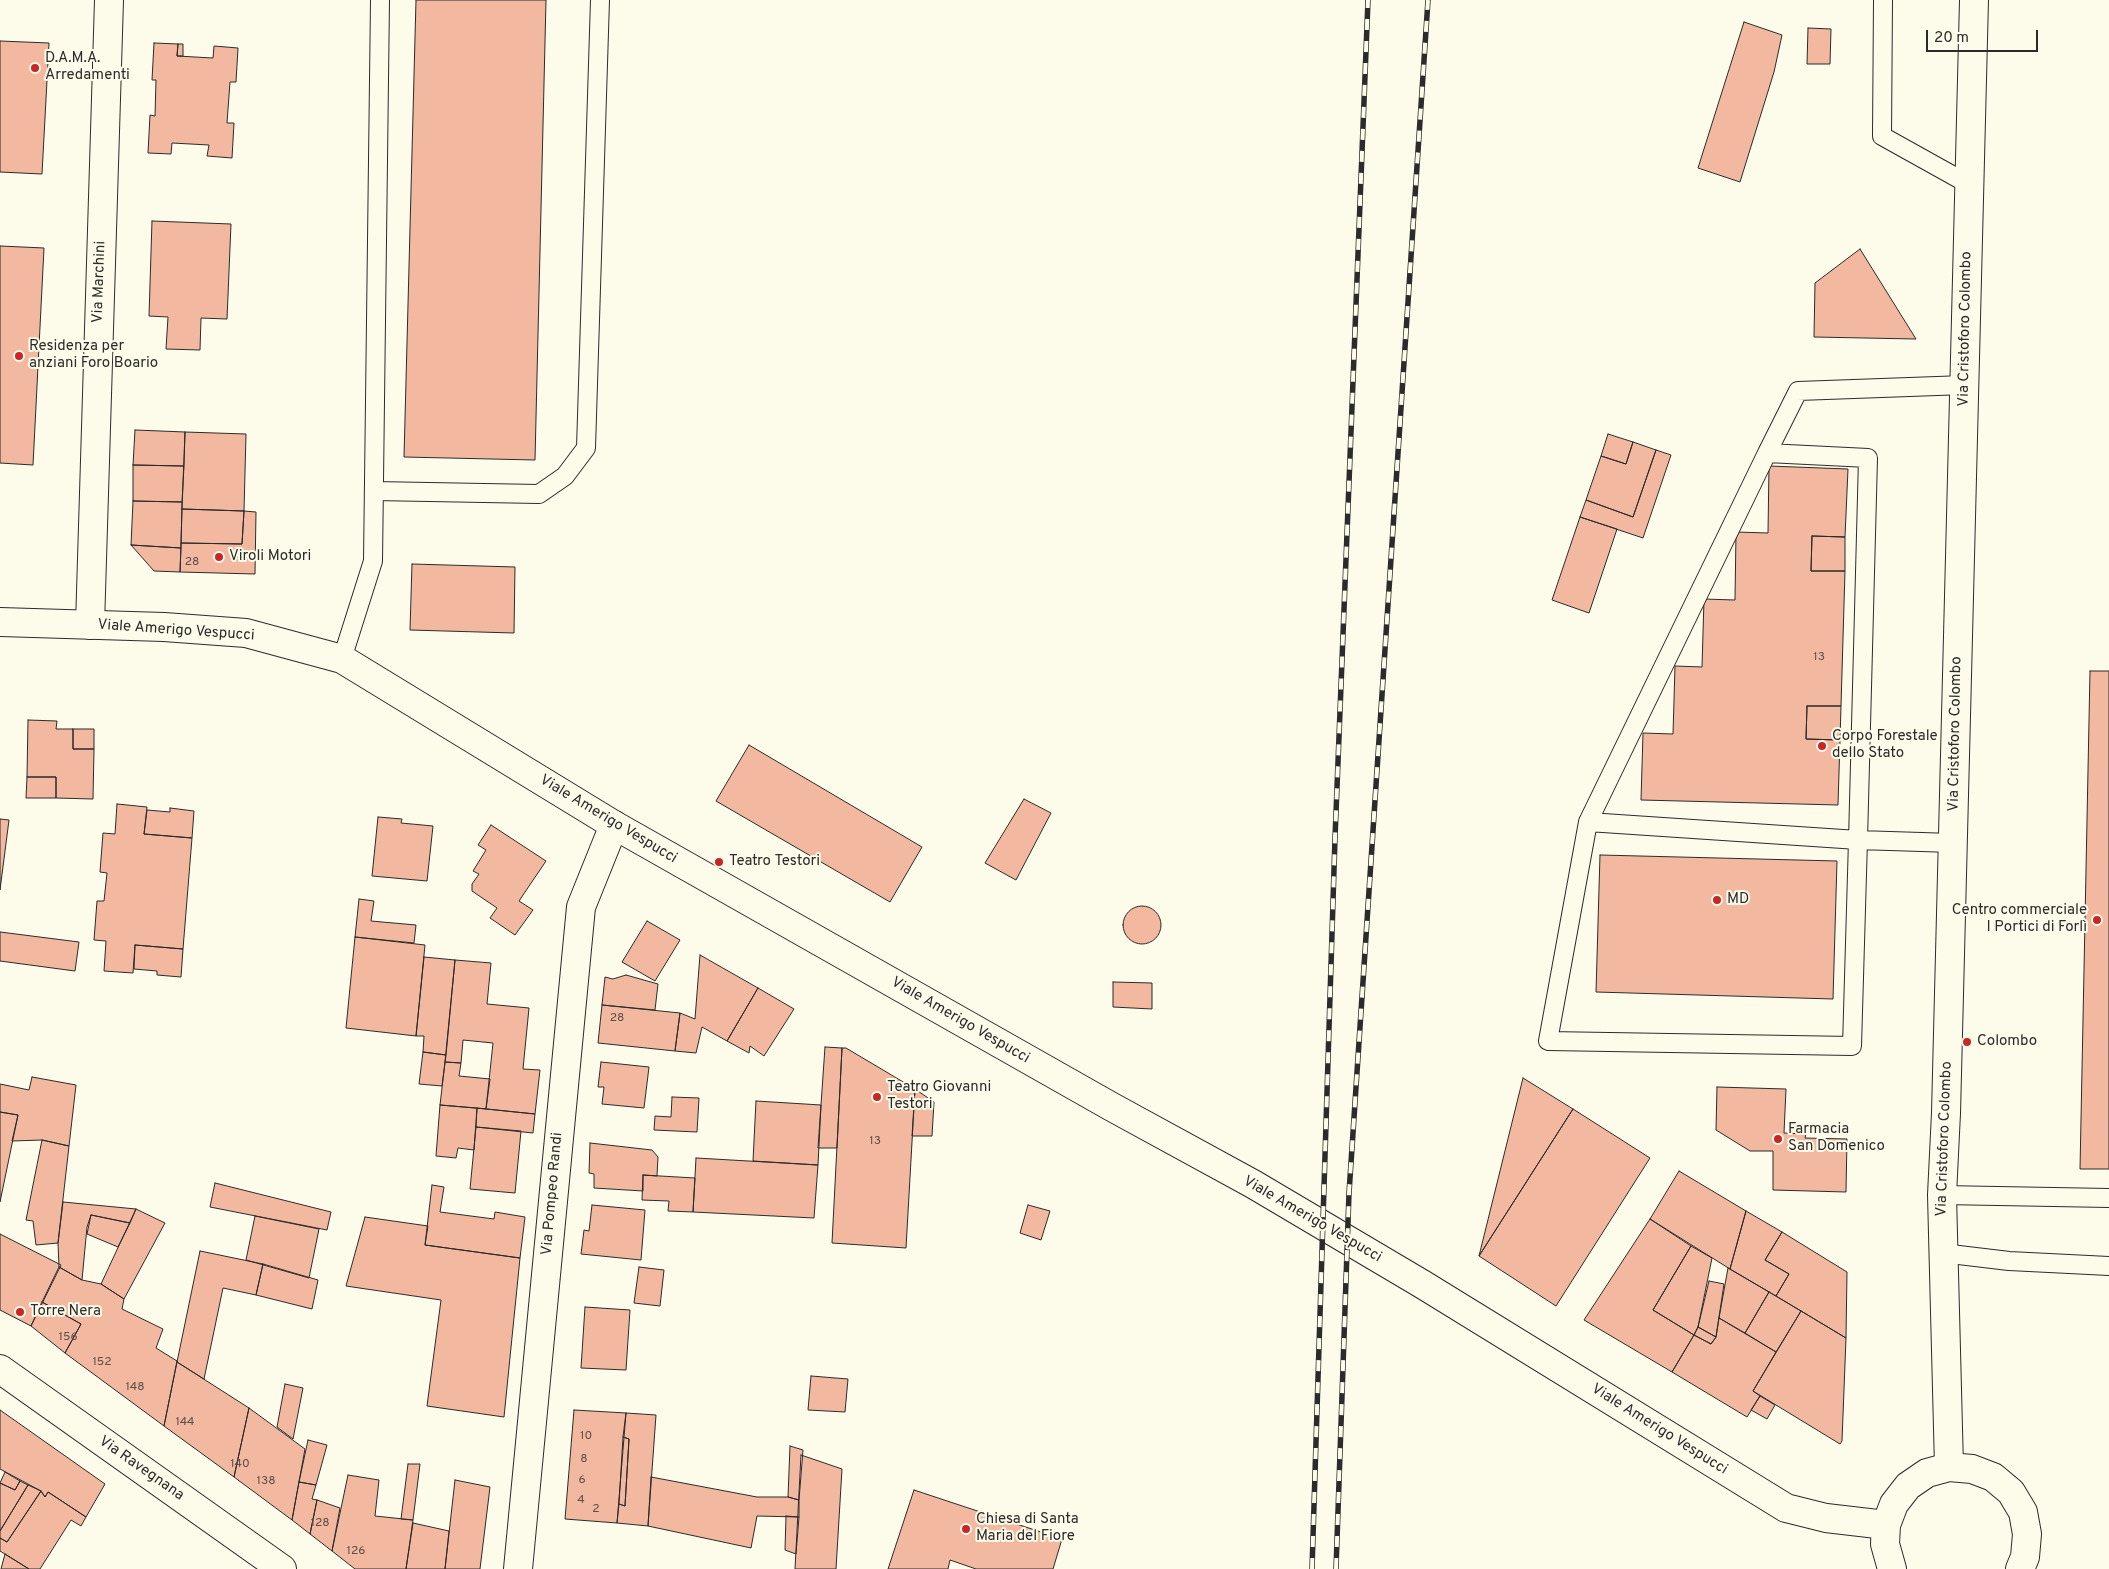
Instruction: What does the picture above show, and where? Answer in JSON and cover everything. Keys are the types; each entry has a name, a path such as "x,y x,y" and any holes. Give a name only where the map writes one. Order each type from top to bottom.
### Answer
{"street":[{"name":"Via Marchini","path":"90,625 109,0"},
{"name":"Via Cristoforo Colombo","path":"1949,1467 1942,1195 1946,1113 1974,0"},
{"name":"Viale Amerigo Vespucci","path":"0,622 164,627 246,634 342,659 614,825 1094,1098 1253,1184 1422,1284 1786,1508 1826,1518 1886,1525"},
{"name":"Via Pompeo Randi","path":"518,1569 581,906 614,825"},
{"name":"Via Ravegnana","path":"0,1369 282,1569"},
{"path":"1892,1569 1885,1544 1886,1525 1894,1504 1908,1486 1927,1473 1949,1467 1972,1468 1993,1477 2011,1492 2023,1512 2027,1534 2025,1557 2020,1569"}],"lane":[{"path":"342,659 373,561 380,0"},
{"path":"374,491 539,494 565,476 586,448 600,0"},
{"path":"1883,0 1882,136 1970,185"},
{"path":"1767,453 1868,458 1852,1046 1548,1041 1588,822 1767,453 1798,391 1965,385"},
{"path":"1588,822 1858,840 1953,843"},
{"path":"1942,1195 2109,1198"},
{"path":"1942,1253 2009,1261 2109,1266"}],"building":[{"path":"416,0 546,0 535,460 404,457"},
{"path":"1744,22 1782,35 1774,72 1740,182 1698,168"},
{"path":"1808,28 1831,29 1830,64 1807,64"},
{"path":"0,41 49,43 42,174 0,172"},
{"path":"154,43 178,44 177,56 213,58 214,46 238,48 236,82 230,82 227,123 234,123 232,158 207,156 209,145 172,143 171,154 148,153 150,115 155,116 156,80 152,80"},
{"path":"178,44 183,44 183,56 177,56"},
{"path":"152,221 231,224 227,319 201,318 200,350 166,349 168,317 149,316"},
{"name":"Residenza per anziani Foro Boario","path":"0,246 44,248 33,465 0,463"},
{"path":"1860,249 1916,339 1814,337 1815,283"},
{"path":"135,430 185,432 184,466 133,465"},
{"path":"185,432 246,434 244,511 182,509"},
{"path":"1608,434 1633,442 1626,464 1601,456"},
{"path":"1633,442 1656,450 1633,517 1586,500 1601,456 1626,464"},
{"path":"1656,450 1671,455 1643,538 1580,517 1586,500 1633,517"},
{"path":"133,465 184,466 182,502 133,501"},
{"path":"1769,466 1848,469 1845,537 1812,536 1811,571 1845,571 1841,706 1807,706 1806,739 1840,740 1838,805 1641,800 1643,733 1673,734 1675,666 1702,667 1704,599 1735,600 1736,532 1768,533"},
{"path":"133,501 182,502 181,548 131,545"},
{"path":"182,509 244,511 242,544 181,543"},
{"path":"244,511 256,512 255,574 180,572 181,543 242,544"},
{"path":"1580,517 1617,529 1589,613 1552,600"},
{"path":"1812,536 1845,537 1845,571 1811,571"},
{"path":"131,545 181,548 180,572 154,571"},
{"path":"412,564 515,567 514,633 410,630"},
{"name":"Centro commerciale I Portici di Forlì","path":"2090,671 2109,671 2109,1169 2080,1169"},
{"path":"1807,706 1841,706 1840,740 1806,739"},
{"path":"28,720 57,721 56,729 73,729 73,749 94,749 93,799 56,798 56,777 27,777"},
{"path":"73,729 94,729 94,749 73,749"},
{"path":"749,745 922,847 890,902 716,801"},
{"path":"27,777 56,777 56,798 26,798"},
{"path":"1024,799 1051,813 1016,880 985,863"},
{"path":"117,804 147,807 144,834 192,838 183,949 135,945 133,973 104,971 106,941 94,940 97,901 104,901 107,873 100,872 103,833 115,834"},
{"path":"170,808 194,811 192,838 144,834 147,810 170,812"},
{"path":"378,817 402,819 401,823 433,826 427,881 372,876"},
{"path":"0,819 9,820 0,890"},
{"path":"491,825 546,861 519,901 533,910 515,935 490,918 497,908 472,891 472,884 479,874 473,871 486,850 478,845"},
{"name":"MD","path":"1600,855 1837,861 1833,999 1596,992"},
{"path":"359,899 374,901 371,921 416,925 414,943 355,937"},
{"path":"1142,906 1156,911 1161,925 1156,939 1142,944 1128,939 1123,925 1128,911"},
{"path":"647,921 680,940 655,981 622,962"},
{"path":"0,932 79,942 75,971 0,961"},
{"path":"355,937 425,945 416,1036 346,1028"},
{"path":"135,945 183,949 181,977 157,975 157,971 134,969"},
{"path":"700,955 758,988 727,1041 702,1027 696,1053 675,1051 680,1013 695,1019"},
{"path":"424,957 455,960 446,1055 423,1052 424,1036 416,1036"},
{"path":"455,960 491,963 487,1004 529,1008 523,1069 540,1070 535,1114 486,1109 493,1043 463,1040 461,1063 445,1062"},
{"path":"626,975 658,984 655,1010 602,1005 605,977 613,979"},
{"path":"1113,982 1152,983 1152,1009 1113,1007"},
{"path":"758,988 794,1009 764,1056 750,1046 749,1053 727,1041"},
{"path":"602,1005 680,1013 675,1051 598,1043"},
{"path":"825,1047 842,1048 837,1148 818,1148"},
{"path":"842,1048 846,1048 915,1089 906,1248 832,1243"},
{"path":"423,1052 446,1055 442,1086 419,1084"},
{"path":"445,1062 461,1063 459,1076 490,1079 486,1109 440,1105"},
{"path":"601,1062 649,1067 644,1108 602,1104 604,1087 598,1087"},
{"path":"32,1077 76,1085 69,1146 42,1140 12,1141 18,1115 0,1112 0,1084 29,1090"},
{"path":"1523,1078 1573,1109 1479,1256"},
{"name":"Farmacia San Domenico","path":"1717,1087 1786,1089 1784,1133 1806,1134 1805,1138 1847,1139 1846,1192 1773,1190 1773,1151 1750,1151 1716,1130"},
{"path":"915,1089 934,1102 932,1136 912,1136"},
{"path":"672,1097 699,1098 697,1132 654,1130 655,1116 671,1117"},
{"path":"756,1101 821,1105 818,1165 753,1161"},
{"path":"440,1105 477,1108 474,1150 458,1148 456,1158 436,1156"},
{"path":"477,1108 535,1114 533,1133 476,1127"},
{"path":"1573,1109 1650,1158 1556,1306 1479,1256"},
{"path":"0,1112 18,1115 0,1202"},
{"path":"476,1127 521,1131 515,1193 470,1189"},
{"path":"42,1140 69,1146 58,1243 36,1245 33,1221 26,1220"},
{"path":"590,1143 652,1150 658,1157 657,1176 643,1175 643,1191 594,1188 594,1174 589,1173"},
{"path":"696,1158 818,1165 814,1218 693,1212"},
{"path":"1679,1171 1746,1211 1730,1269 1650,1219"},
{"path":"643,1175 695,1178 693,1212 668,1211 669,1201 642,1200"},
{"path":"215,1183 331,1212 327,1230 210,1207"},
{"path":"432,1185 444,1187 440,1212 494,1219 495,1212 525,1217 520,1258 425,1245"},
{"path":"63,1202 136,1209 130,1223 91,1215 87,1227 82,1280 59,1267 58,1243"},
{"path":"592,1205 645,1210 641,1260 581,1254 584,1230 589,1231"},
{"path":"1028,1205 1050,1211 1041,1240 1020,1233"},
{"path":"136,1209 165,1223 124,1299 101,1284"},
{"path":"1746,1211 1782,1232 1765,1260 1789,1274 1776,1296 1730,1269"},
{"path":"91,1215 130,1223 118,1247 87,1234"},
{"path":"255,1216 319,1229 309,1278 246,1260"},
{"path":"365,1217 428,1226 425,1245 520,1258 504,1417 427,1406 441,1300 346,1286"},
{"path":"1650,1219 1691,1246 1653,1310 1694,1335 1672,1372 1584,1320"},
{"path":"1782,1232 1847,1272 1846,1338 1776,1296 1789,1274 1765,1260"},
{"path":"0,1234 61,1265 31,1326 0,1310"},
{"path":"1691,1246 1712,1258 1698,1327 1694,1335 1653,1310"},
{"path":"200,1251 263,1264 256,1295 223,1288 204,1379 177,1362"},
{"path":"263,1264 318,1280 312,1309 256,1295"},
{"path":"59,1267 82,1280 101,1284 124,1299 122,1309 163,1329 156,1348 177,1361 164,1426 65,1353 81,1324 42,1302"},
{"path":"639,1267 664,1270 660,1306 634,1303"},
{"path":"1728,1268 1769,1292 1745,1333 1719,1318"},
{"path":"1709,1281 1724,1284 1716,1337 1698,1327"},
{"path":"1769,1292 1801,1311 1776,1352 1745,1333"},
{"path":"42,1302 81,1324 65,1353 31,1326"},
{"path":"585,1307 630,1310 626,1370 581,1368"},
{"path":"1801,1311 1846,1338 1842,1441 1840,1444 1753,1391"},
{"path":"1719,1318 1776,1352 1753,1391 1760,1396 1747,1417 1672,1372 1694,1335 1711,1344 1716,1337"},
{"path":"1698,1327 1716,1337 1711,1344 1694,1335"},
{"path":"177,1362 249,1408 234,1477 164,1426"},
{"path":"811,1376 848,1379 845,1412 808,1410"},
{"path":"285,1384 303,1388 293,1439 277,1427"},
{"path":"1760,1396 1775,1405 1767,1419 1751,1410"},
{"path":"249,1408 305,1449 292,1520 234,1477"},
{"path":"0,1410 105,1484 86,1517 48,1492 45,1497 41,1491 0,1469"},
{"path":"574,1410 626,1413 617,1523 565,1519"},
{"path":"626,1413 656,1415 648,1526 617,1523 619,1504 625,1506 629,1439 623,1437"},
{"path":"623,1437 629,1439 625,1506 619,1504"},
{"path":"308,1440 327,1445 316,1485 299,1482"},
{"path":"790,1446 803,1450 799,1500 788,1497"},
{"path":"801,1455 842,1469 836,1569 795,1569"},
{"path":"408,1464 420,1464 413,1520 401,1519"},
{"path":"5,1472 20,1481 15,1490 0,1483"},
{"path":"348,1475 379,1480 375,1516 413,1520 406,1569 355,1569 332,1551"},
{"path":"651,1477 757,1497 788,1497 799,1500 799,1517 757,1516 751,1548 648,1526"},
{"path":"455,1480 490,1487 480,1569 445,1569"},
{"path":"20,1481 28,1485 0,1531 0,1483 15,1490"},
{"path":"299,1482 316,1485 312,1499 317,1500 310,1534 292,1520"},
{"path":"28,1485 41,1491 7,1542 0,1538 0,1531"},
{"name":"Chiesa di Santa Maria del Fiore","path":"914,1490 1062,1539 1053,1569 976,1569 950,1560 948,1569 888,1569"},
{"path":"41,1491 45,1497 48,1492 86,1517 81,1526 71,1520 40,1569 29,1569 0,1551 0,1538 7,1542"},
{"path":"317,1500 340,1508 332,1551 310,1534"},
{"path":"786,1516 799,1517 796,1554 785,1550"},
{"path":"413,1523 449,1531 445,1569 406,1569"},
{"path":"5,1554 29,1569 1,1569"}],"railway":[{"path":"1312,1569 1335,838 1368,0"},
{"path":"1336,1569 1349,1193 1428,0"}],"place":[{"name":"D.A.M.A. Arredamenti","path":"35,68"},
{"name":"Residenza per anziani Foro Boario","path":"19,356"},
{"name":"Viroli Motori","path":"219,557"},
{"name":"Corpo Forestale dello Stato","path":"1822,746"},
{"name":"Teatro Testori","path":"719,862"},
{"name":"MD","path":"1717,900"},
{"name":"Centro commerciale I Portici di Forlì","path":"2097,920"},
{"name":"Colombo","path":"1967,1042"},
{"name":"Teatro Giovanni Testori","path":"877,1097"},
{"name":"Farmacia San Domenico","path":"1778,1139"},
{"name":"Torre Nera","path":"20,1312"},
{"name":"Chiesa di Santa Maria del Fiore","path":"966,1529"}]}
